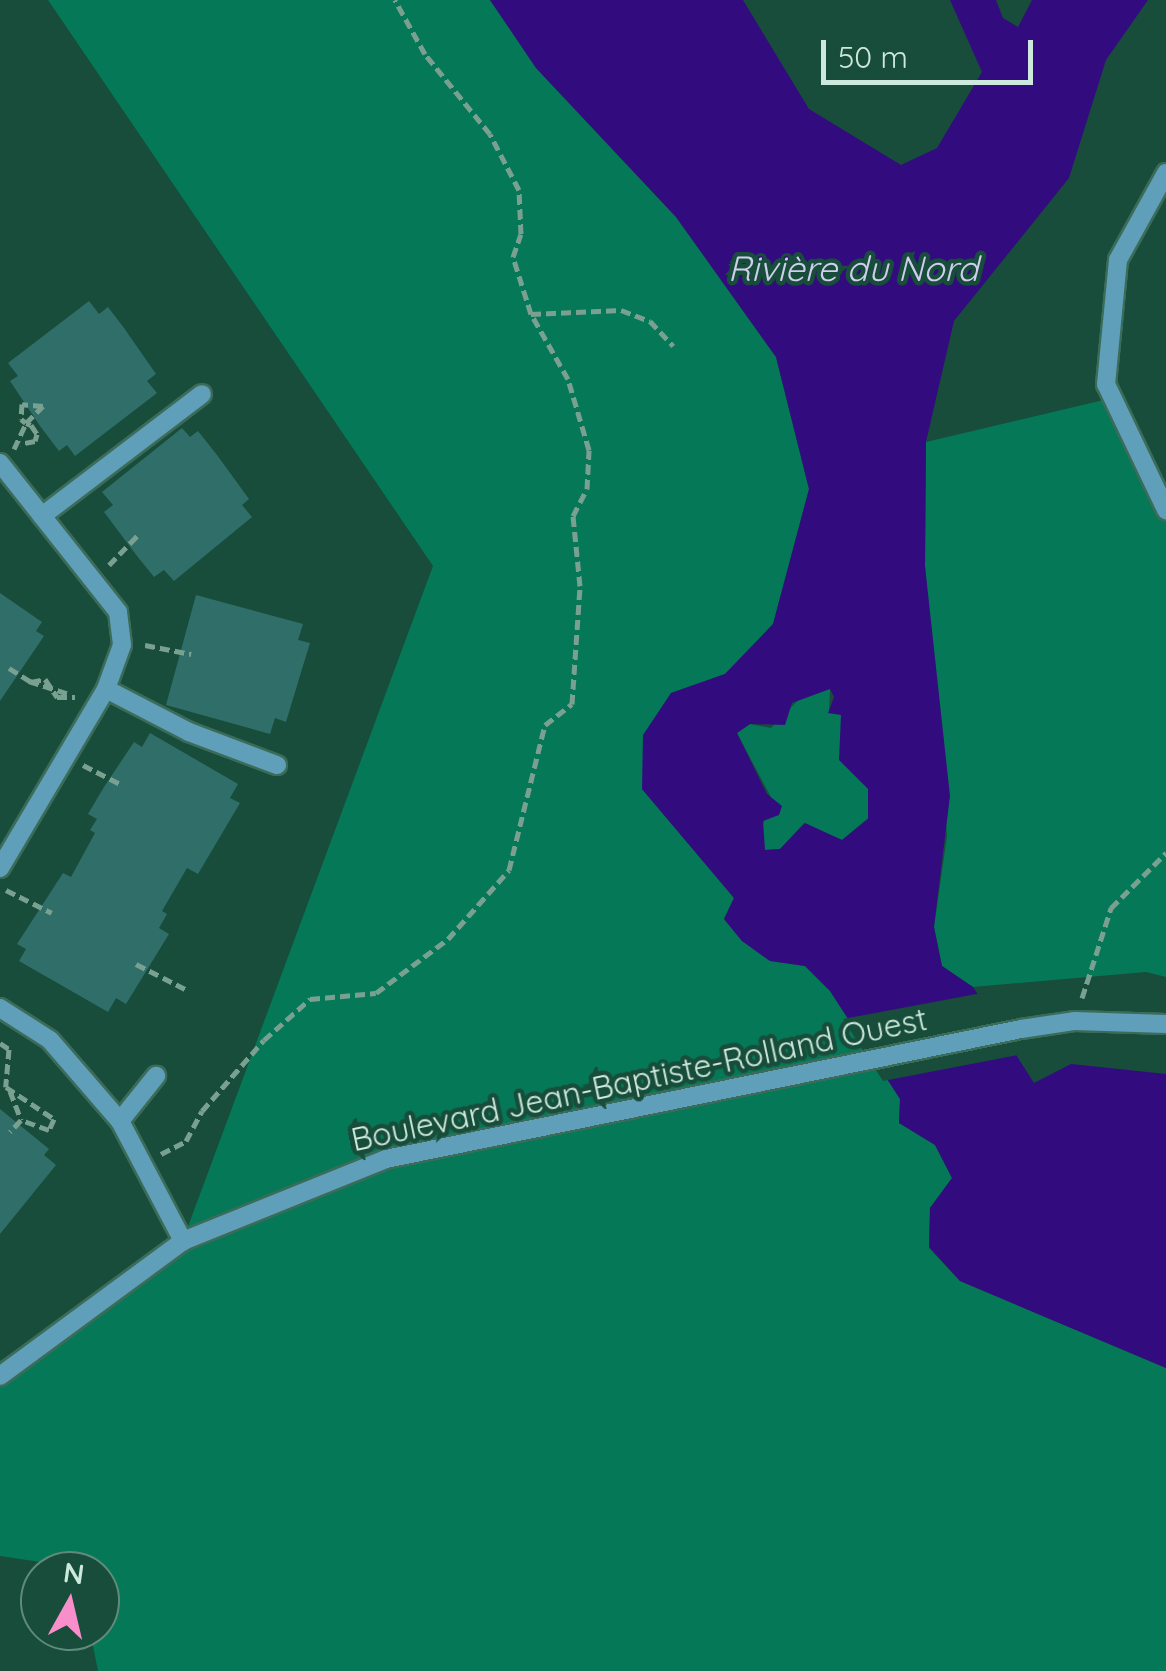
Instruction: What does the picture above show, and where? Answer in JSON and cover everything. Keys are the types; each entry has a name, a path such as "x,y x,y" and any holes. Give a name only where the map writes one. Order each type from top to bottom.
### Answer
{"street":[{"path":"1166,173 1118,260 1106,384 1166,510"},
{"path":"42,516 202,394"},
{"path":"0,868 106,689 122,644 118,612 2,468"},
{"path":"106,689 189,732 277,766"},
{"path":"3,1017 50,1040 120,1121 183,1240"},
{"name":"Boulevard Jean-Baptiste-Rolland Ouest","path":"0,1376 183,1240 386,1160 826,1065 1021,1029 1075,1021 1166,1024"},
{"path":"120,1121 156,1076"}],"path":[{"path":"141,1164 186,1141 202,1111 264,1040 310,999 376,994 448,940 509,870 546,725 572,704 580,586 573,516 587,489 589,450 568,379 531,314 513,257 521,234 519,190 490,134 425,54 395,0"},
{"path":"531,314 621,310 650,322 673,346"},
{"path":"2,468 20,444 26,423 40,407 22,404 26,423 36,442 20,444"},
{"path":"90,577 138,535"},
{"path":"122,644 191,654"},
{"path":"9,668 31,682 45,679 56,697 68,694 94,709"},
{"path":"67,757 122,785"},
{"path":"1075,1021 1111,908 1166,853"},
{"path":"0,888 52,914"},
{"path":"136,964 189,990"},
{"path":"0,1043 9,1049 10,1091 21,1120 49,1130 54,1119 37,1102 10,1091"},
{"path":"10,1132 21,1120"}],"green space":[{"path":"48,0 490,0 536,68 676,217 776,357 809,489 773,624 725,674 671,693 642,789 734,898 724,919 742,941 770,961 805,966 830,991 900,1099 899,1123 935,1145 952,1178 930,1208 929,1248 960,1281 1166,1368 1166,1671 98,1671 94,1651 120,1651 120,1551 20,1551 20,1559 0,1556 0,1361 183,1240 433,566"},
{"path":"1112,398 1166,510 1166,977 1146,972 973,987 942,966 934,927 947,836 925,566 926,442"},
{"path":"830,689 829,713 839,711 872,797 868,818 842,840 804,823 780,849 764,850 759,833 773,801 737,733 750,724 771,728 804,694"}],"water":[{"name":"Rivière du Nord","path":"490,0 743,0 809,109 901,165 937,148 982,72 950,0 996,0 1003,18 1018,27 1032,0 1148,0 1106,60 1069,178 954,321 926,442 925,566 950,796 934,927 942,966 973,987 1034,1083 1071,1064 1166,1074 1166,1368 960,1281 929,1247 930,1208 952,1178 935,1145 899,1123 900,1099 830,991 805,966 770,961 742,941 724,919 734,898 642,789 643,735 671,693 725,674 773,624 809,489 776,357 676,217 536,68","holes":["830,689 834,697 828,713 841,715 839,760 868,789 868,819 842,840 805,823 780,849 765,850 763,821 779,815 782,806 767,794 737,733 750,724 785,725 792,703"]}],"pier":[{"path":"982,993 1018,1055 883,1081 843,1019"}],"building":[{"path":"89,301 99,314 108,307 124,328 156,374 147,381 157,393 75,456 67,445 59,451 40,426 10,381 18,376 8,363"},
{"path":"182,428 190,437 198,431 217,455 249,499 242,505 252,517 174,581 164,570 154,577 137,556 104,512 113,505 102,492"},
{"path":"0,593 42,622 36,631 44,636 0,701"},
{"path":"196,595 303,624 298,640 310,643 286,722 275,718 270,734 166,705"},
{"path":"150,733 238,784 230,798 240,803 198,874 187,868 162,911 167,914 159,928 169,934 126,1004 116,998 108,1012 19,961 26,949 17,944 63,873 71,877 95,833 90,830 97,819 88,814 104,787 134,742 142,747"},
{"path":"0,1109 49,1149 44,1155 56,1165 0,1234"}]}
